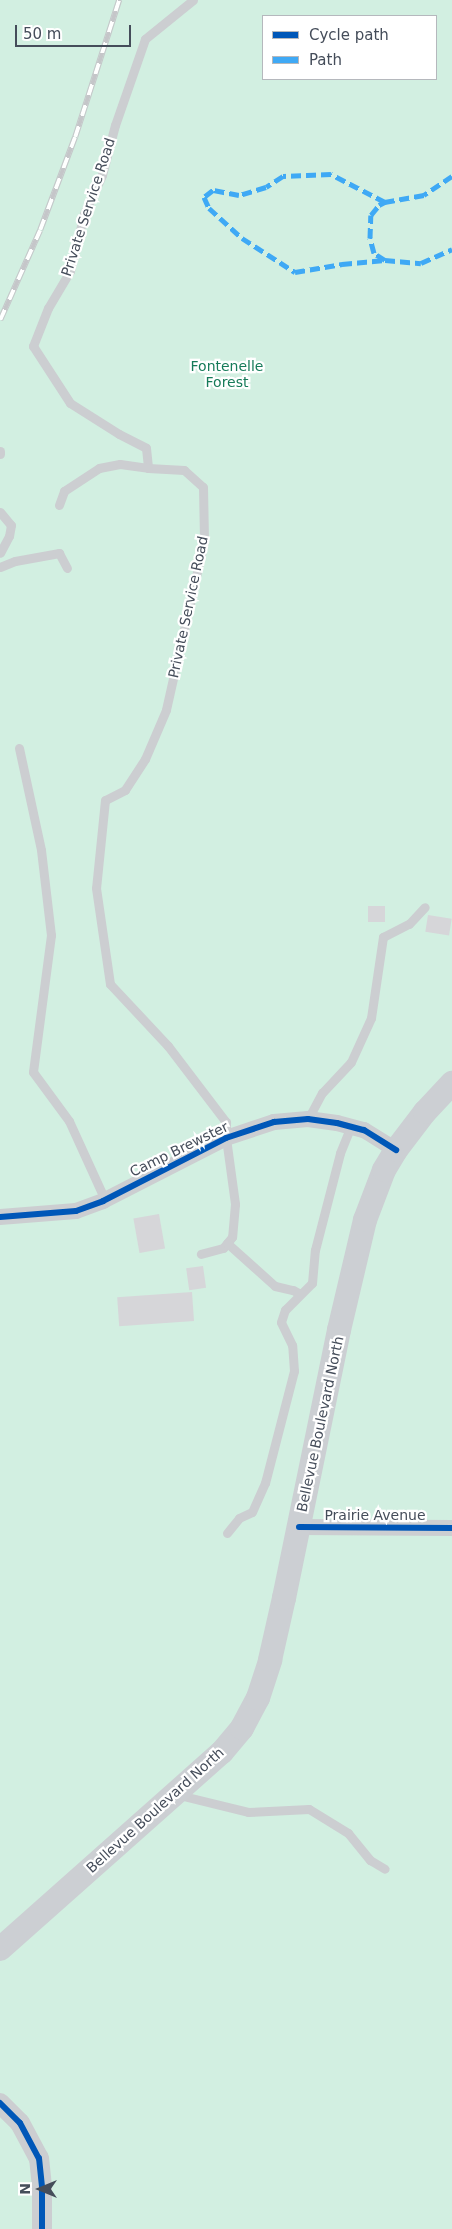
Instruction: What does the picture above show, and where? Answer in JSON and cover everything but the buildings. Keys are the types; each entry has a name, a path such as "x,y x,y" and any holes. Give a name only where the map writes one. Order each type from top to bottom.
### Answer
{"main road":[{"name":"Bellevue Boulevard North","path":"0,1948 222,1752 242,1728 258,1698 270,1660 365,1220 384,1170 396,1150 425,1112 452,1083"}],"street":[{"name":"Camp Brewster","path":"0,1217 76,1211 105,1200 226,1138 274,1122 308,1119 351,1126 364,1130 396,1150"},
{"name":"Prairie Avenue","path":"299,1527 452,1528"},
{"path":"0,2103 20,2123 39,2158 42,2188 42,2229"}],"lane":[{"name":"Private Service Road","path":"193,0 145,39 115,125 102,175 84,214 70,271 48,308 33,346 70,403 119,434 146,448 148,468 184,470 203,487 204,541 166,710 145,759 125,790 105,800 96,888 110,984 168,1046 226,1122 226,1138"},
{"path":"59,505 64,491 99,468 120,464 148,468"},
{"path":"0,512 11,525 9,536 0,553"},
{"path":"0,567 15,561 59,554 67,568"},
{"path":"19,748 41,850 51,935 33,1072 69,1121 105,1200"},
{"path":"308,1119 322,1093 351,1062 371,1018 383,937 409,924 425,907"},
{"path":"227,1534 239,1518 252,1512 265,1483 294,1370 292,1345 281,1322 285,1310 312,1283 315,1250 340,1153 351,1126"},
{"path":"201,1254 223,1248 232,1236 235,1204 226,1138"},
{"path":"227,1243 275,1286 294,1290 300,1294"},
{"path":"176,1794 248,1812 310,1809 348,1833 370,1860 385,1869"}],"green space":[{"name":"Fontenelle Forest","path":"0,0 452,0 452,2229 0,2229"}],"railway":[{"path":"0,320 40,230 75,137 119,0"}],"marked path":[{"path":"452,176 424,195 385,202 331,174 283,176 266,187 239,195 213,190 204,197 209,208 242,238 295,272 342,264 385,260 421,263 452,249"},
{"path":"385,202 379,205 371,215 370,238 374,253 385,260"}],"cycle path":[{"path":"0,1217 76,1211 103,1201 226,1138 274,1122 308,1119 337,1123 364,1130 396,1150"},
{"path":"299,1527 452,1528"},
{"path":"0,2103 20,2123 39,2158 42,2188 42,2229"}]}
